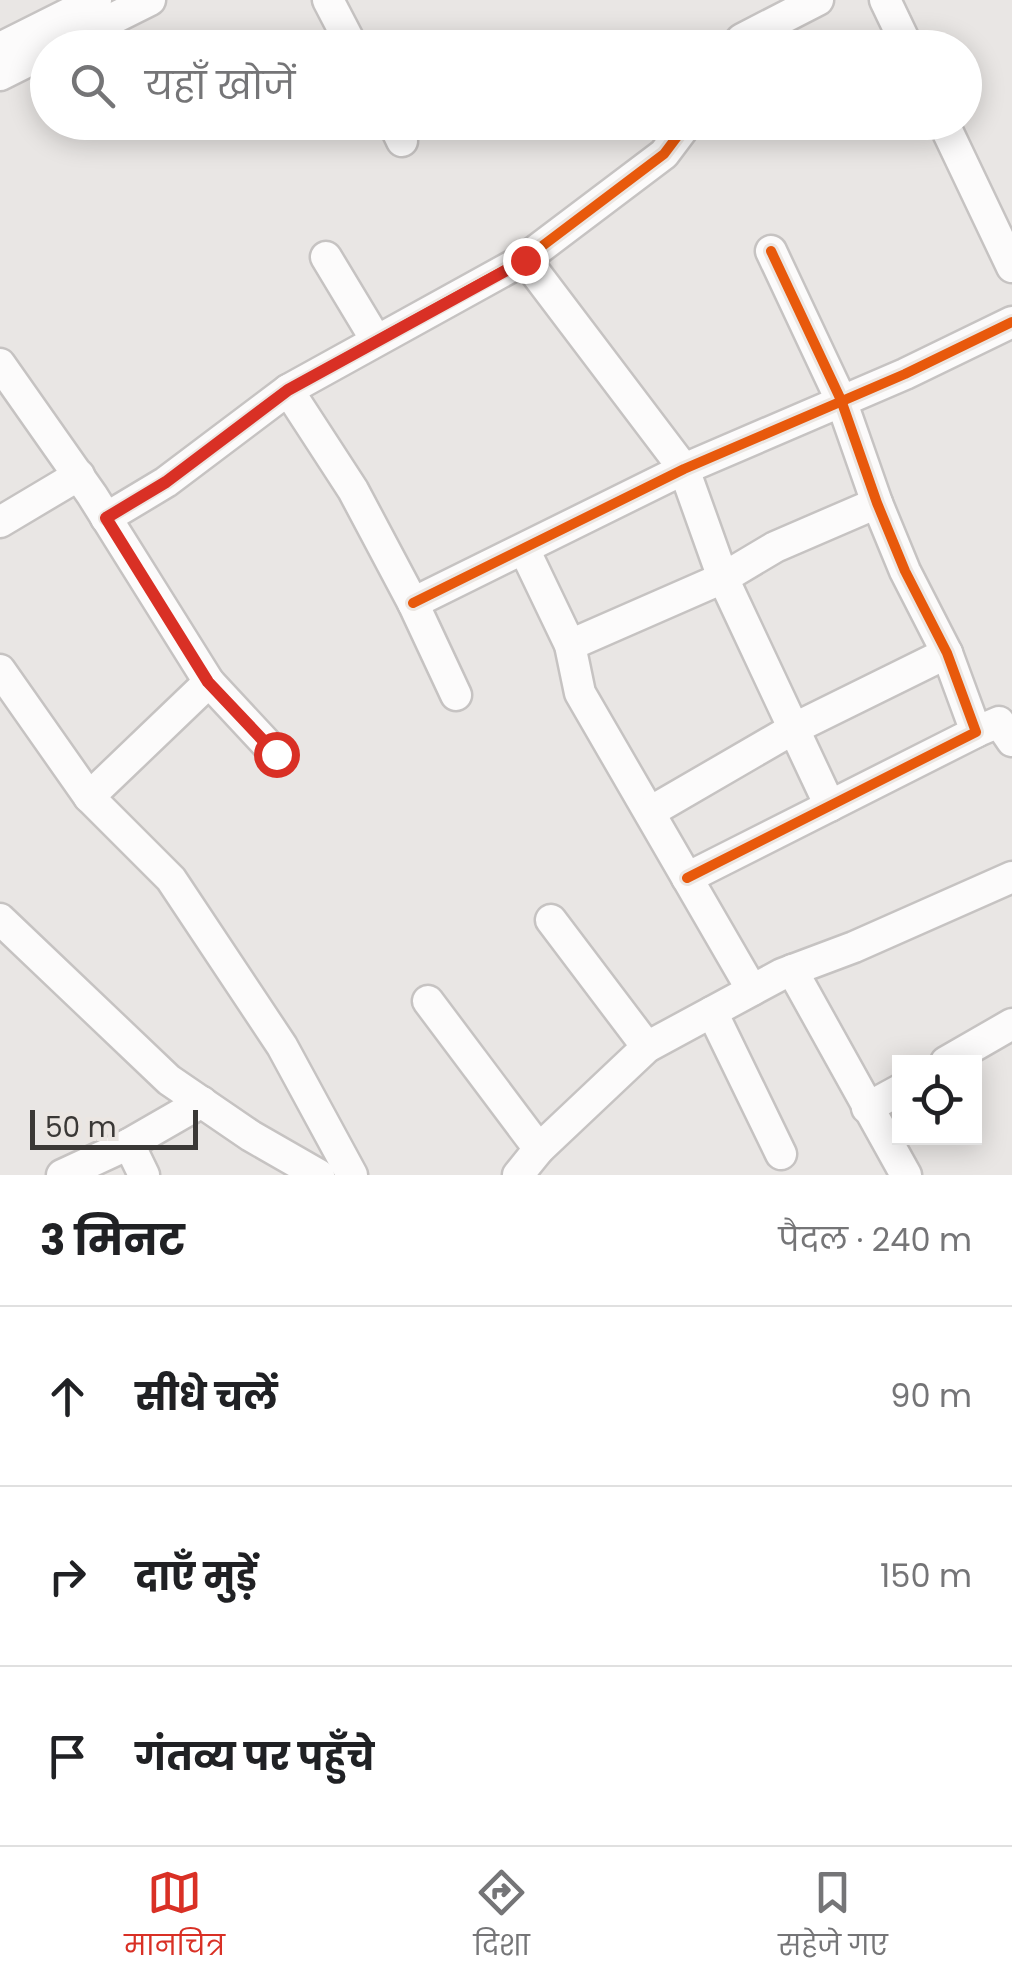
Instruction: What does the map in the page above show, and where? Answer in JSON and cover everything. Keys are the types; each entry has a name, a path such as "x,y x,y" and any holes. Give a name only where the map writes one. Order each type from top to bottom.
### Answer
{"street":[{"path":"36,30 96,0"},
{"path":"90,30 150,0"},
{"path":"328,0 344,30"},
{"path":"760,30 818,0"},
{"path":"885,0 899,30"},
{"path":"0,48 30,33"},
{"path":"0,75 30,60"},
{"path":"106,518 166,482 288,390 525,260 664,154 674,140"},
{"path":"952,140 1012,267"},
{"path":"687,878 976,732 947,653 905,571 877,504 841,400 772,252"},
{"path":"326,258 376,340"},
{"path":"525,260 684,469 723,578 830,806"},
{"path":"413,603 684,469 904,374 1012,322"},
{"path":"0,364 79,476 208,682 276,754"},
{"path":"288,390 352,490 413,603 456,695"},
{"path":"0,522 79,476"},
{"path":"570,645 723,578 775,547 877,504"},
{"path":"524,548 570,645 580,693 752,990"},
{"path":"650,812 792,728 947,653"},
{"path":"0,670 11,711 171,879 282,1046 352,1175"},
{"path":"89,797 208,682"},
{"path":"971,734 999,722 1012,741"},
{"path":"518,1175 539,1149 647,1047 792,970 1012,877"},
{"path":"0,919 13,951 169,1080 251,1136 319,1175"},
{"path":"551,920 647,1047"},
{"path":"792,970 906,1175"},
{"path":"428,1001 539,1149"},
{"path":"712,1012 781,1154"},
{"path":"958,1055 1012,1024"},
{"path":"867,1108 892,1094"},
{"path":"68,1174 202,1102"},
{"path":"130,1144 144,1175"}],"cycle path":[{"path":"106,518 166,482 288,390 525,259 664,154 674,140"},
{"path":"687,878 976,732 947,653 905,571 877,503 841,400 771,251"},
{"path":"413,603 684,469 905,374 1012,322"}],"route":[{"path":"276,754 208,682 106,518 166,482 288,390 525,260"}]}
